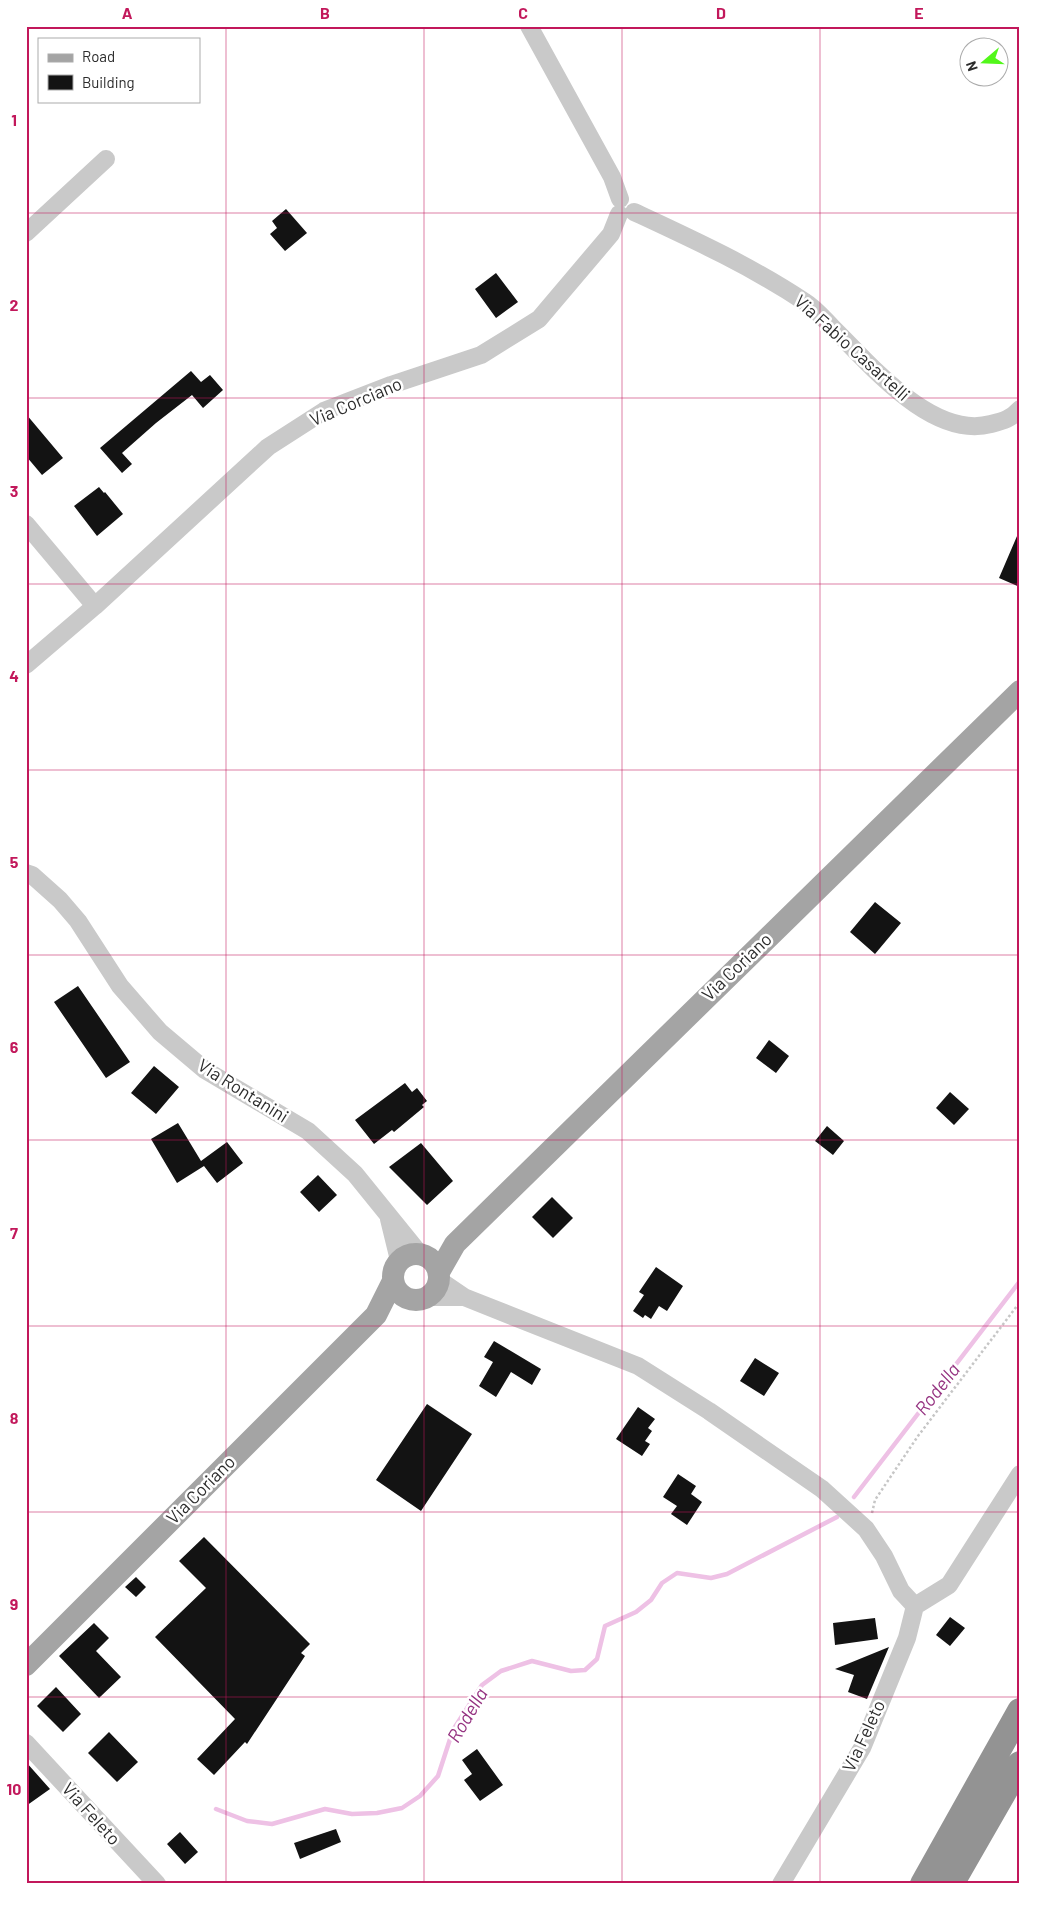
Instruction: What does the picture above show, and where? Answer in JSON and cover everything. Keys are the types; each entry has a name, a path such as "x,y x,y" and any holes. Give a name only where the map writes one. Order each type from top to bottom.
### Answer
{"highway":[{"path":"923,1884 1020,1711"},
{"path":"951,1884 1020,1764"}],"main road":[{"name":"Via Coriano","path":"26,1665 376,1315 455,1244 1020,691"}],"street":[{"path":"528,26 612,177 624,208"},
{"path":"26,232 106,159"},
{"name":"Via Fabio Casartelli","path":"624,208 766,276 808,304 889,383 921,408 955,423 979,427 1010,419 1020,409"},
{"name":"Via Corciano","path":"26,665 95,606 268,447 324,411 391,385 481,354 539,319 610,234 624,208"},
{"path":"26,524 95,606"},
{"name":"Via Rontanini","path":"26,874 32,875 60,900 78,921 120,986 160,1032 205,1070 308,1131 355,1174 388,1214 420,1275 464,1297 638,1366 709,1411 822,1489 868,1532 884,1556 901,1591 915,1606"},
{"path":"915,1606 949,1585 1020,1474"},
{"name":"Via Feleto","path":"781,1884 862,1748 907,1638 915,1606"},
{"name":"Via Feleto","path":"26,1743 157,1884"}],"path":[{"path":"868,1532 875,1500 918,1436 1020,1302"}],"building":[{"path":"286,209 307,233 285,251 270,234 277,228 272,221"},
{"path":"496,273 518,302 496,318 475,289"},
{"path":"191,371 201,382 210,375 223,390 203,408 192,395 156,423 122,453 132,464 122,473 100,448"},
{"path":"26,414 63,458 42,475 26,456"},
{"path":"99,487 123,514 97,536 74,506"},
{"path":"1020,529 1020,587 999,578"},
{"path":"875,902 901,923 875,954 850,932"},
{"path":"78,986 130,1062 106,1078 54,1002"},
{"path":"769,1040 789,1056 776,1073 756,1058"},
{"path":"154,1066 179,1087 156,1114 131,1093"},
{"path":"405,1083 412,1092 417,1088 427,1101 422,1105 424,1107 394,1132 392,1130 374,1144 355,1120"},
{"path":"950,1092 969,1109 954,1125 936,1108"},
{"path":"178,1123 201,1161 227,1142 243,1163 217,1183 204,1166 177,1183 151,1139"},
{"path":"827,1126 844,1141 833,1155 815,1141"},
{"path":"421,1143 453,1181 427,1205 389,1167"},
{"path":"318,1175 337,1195 319,1212 300,1192"},
{"path":"552,1197 573,1218 553,1238 532,1217"},
{"path":"656,1267 683,1286 667,1311 659,1306 651,1319 645,1315 643,1318 633,1311 644,1295 639,1292"},
{"path":"494,1341 541,1369 532,1385 511,1372 496,1397 479,1386 493,1362 484,1357"},
{"path":"755,1358 779,1373 764,1396 740,1381"},
{"path":"427,1404 472,1434 421,1511 376,1480"},
{"path":"638,1407 655,1419 648,1428 652,1431 645,1441 650,1444 642,1456 616,1439"},
{"path":"678,1474 696,1486 691,1494 702,1502 687,1525 671,1514 677,1506 663,1497"},
{"path":"204,1537 310,1644 301,1653 305,1656 247,1744 245,1742 214,1775 197,1759 235,1719 155,1637 206,1588 179,1561"},
{"path":"136,1577 146,1587 136,1597 125,1587"},
{"path":"950,1617 965,1628 950,1646 936,1635"},
{"path":"875,1618 878,1639 835,1645 833,1623"},
{"path":"94,1623 109,1638 96,1651 121,1677 99,1698 59,1656"},
{"path":"889,1647 867,1699 848,1692 854,1675 835,1669"},
{"path":"56,1687 81,1714 63,1732 37,1706"},
{"path":"109,1732 138,1762 117,1782 88,1753"},
{"path":"477,1749 503,1785 480,1801 464,1780 472,1774 462,1760"},
{"path":"26,1762 50,1789 26,1806"},
{"path":"336,1829 341,1842 300,1859 294,1843"},
{"path":"180,1832 198,1852 185,1864 167,1844"}],"waterway":[{"name":"Rodella","path":"854,1497 1020,1281"},
{"name":"Rodella","path":"216,1809 247,1821 272,1824 325,1809 352,1814 377,1813 402,1808 420,1796 438,1776 453,1730 482,1685 501,1671 532,1661 571,1671 585,1670 597,1659 605,1626 636,1612 651,1600 662,1583 677,1573 711,1578 727,1574 837,1517"}]}
